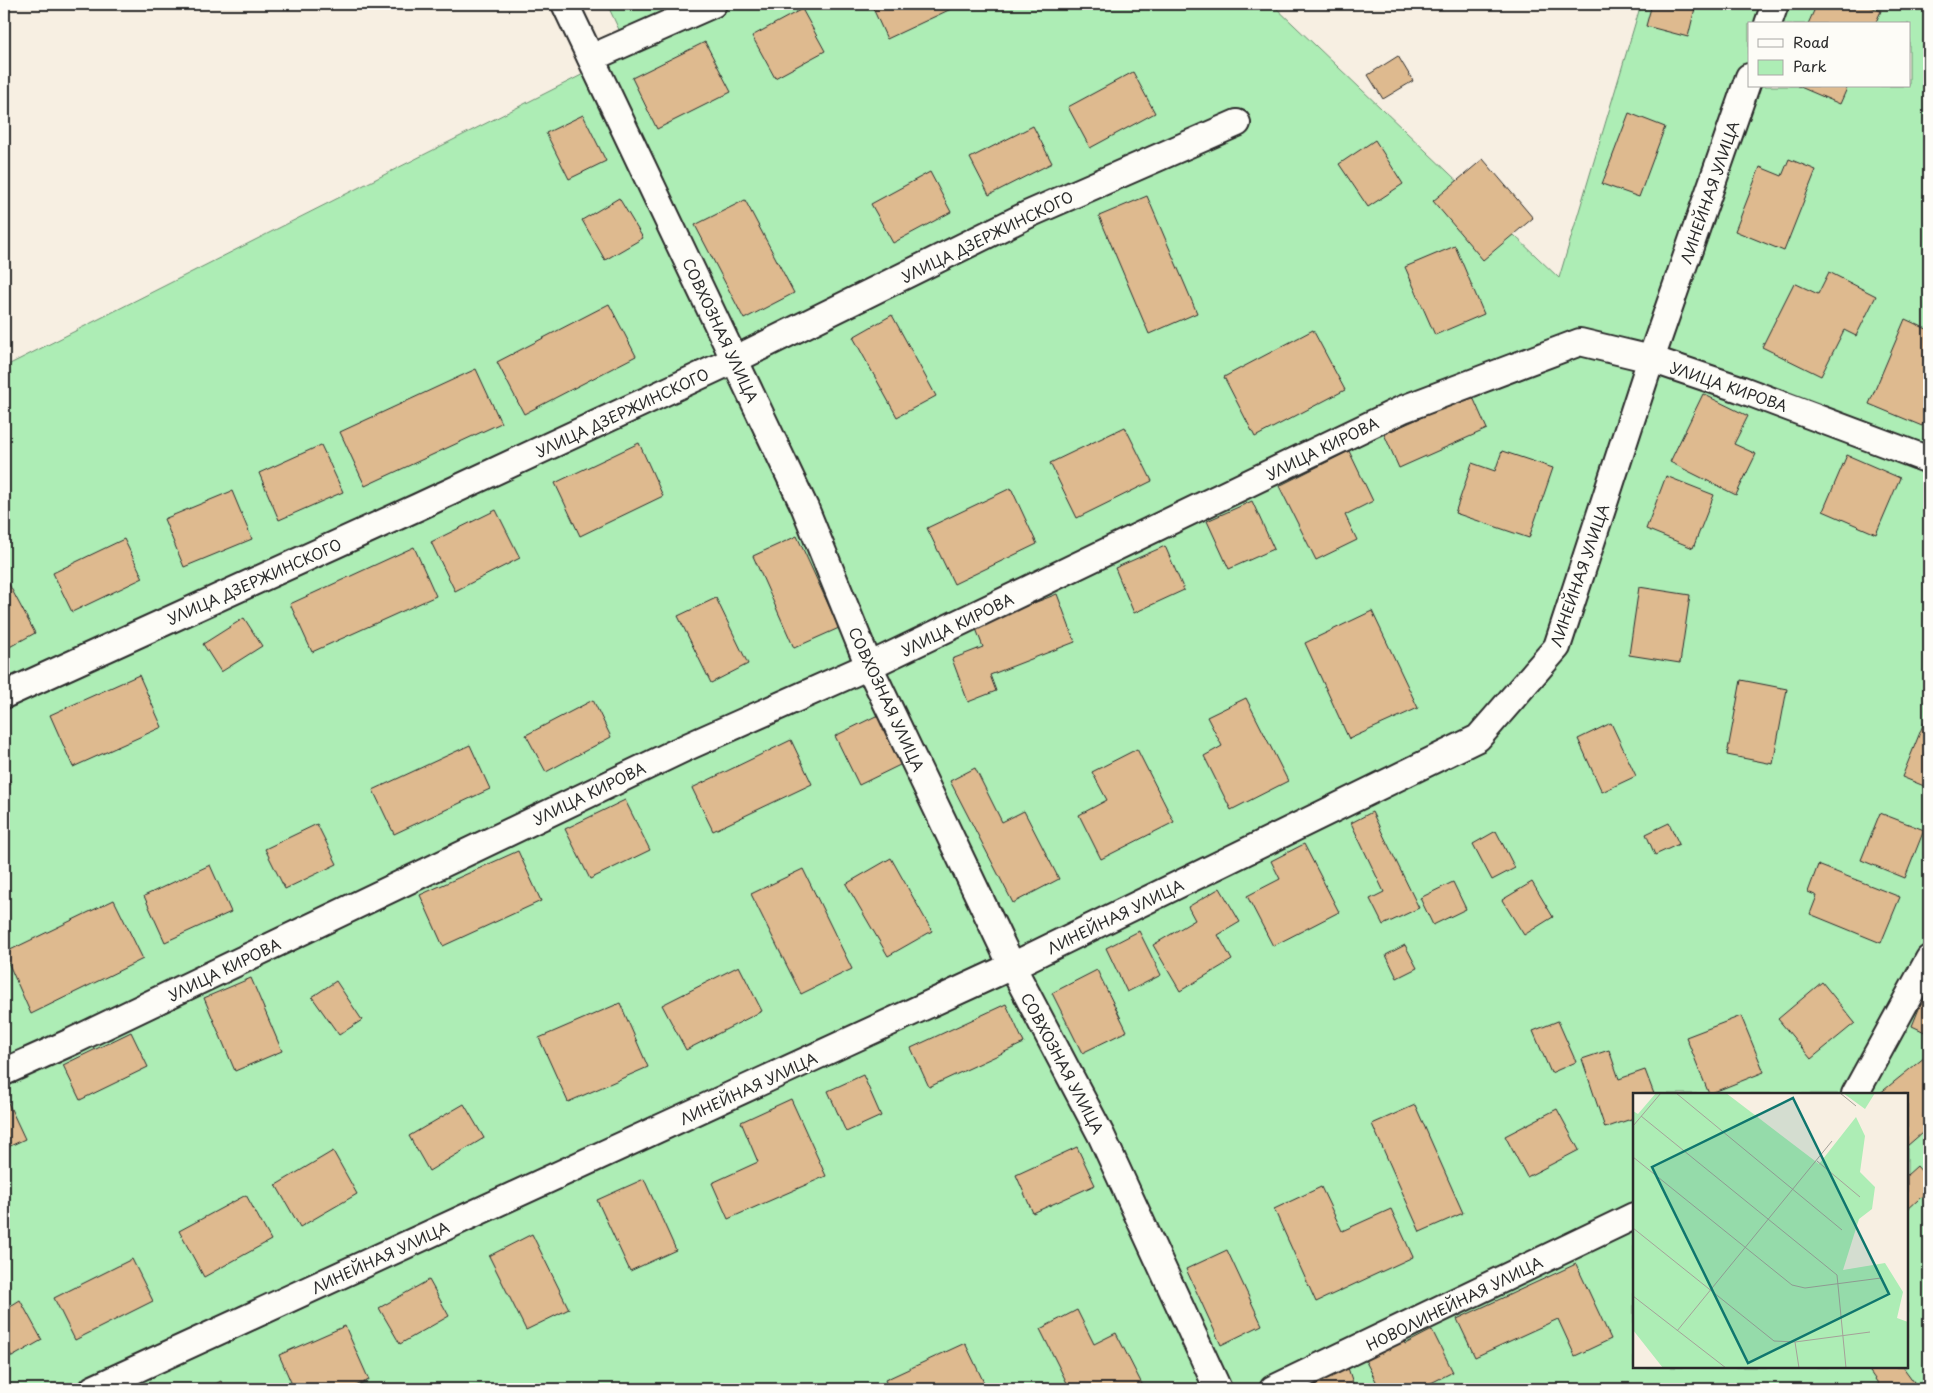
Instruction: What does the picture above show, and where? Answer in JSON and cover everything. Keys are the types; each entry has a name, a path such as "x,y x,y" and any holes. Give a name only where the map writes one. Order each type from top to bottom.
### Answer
{"street":[{"name":"СОВХОЗНАЯ УЛИЦА","path":"565,4 736,359 805,508 869,666 1012,966 1101,1135 1218,1389"},
{"path":"591,58 713,4"},
{"path":"1769,22 1775,4"},
{"name":"ЛИНЕЙНАЯ УЛИЦА","path":"93,1389 1012,966 1478,738 1557,648 1651,359 1748,80"},
{"name":"УЛИЦА ДЗЕРЖИНСКОГО","path":"4,695 736,359 1029,214 1237,122"},
{"name":"УЛИЦА КИРОВА","path":"4,1072 687,747 869,666 1412,406 1580,342 1651,359 1740,389 1929,460"},
{"path":"1856,1093 1929,958"},
{"name":"НОВОЛИНЕЙНАЯ УЛИЦА","path":"1273,1389 1633,1216"}],"green space":[{"path":"607,4 1272,4 1559,278 1641,4 1929,4 1929,1389 4,1389 4,367 629,51"}],"building":[{"path":"871,4 951,4 953,8 887,39"},
{"path":"1652,4 1696,4 1688,37 1646,26"},
{"path":"1817,4 1864,4 1881,11 1876,22 1809,22"},
{"path":"802,9 825,51 775,78 752,36"},
{"path":"705,42 731,92 657,129 632,78"},
{"path":"1398,56 1413,81 1383,99 1368,75"},
{"path":"1133,72 1155,113 1090,148 1068,107"},
{"path":"1803,88 1847,88 1840,104"},
{"path":"1629,113 1665,127 1639,197 1602,184"},
{"path":"583,115 606,161 569,179 546,133"},
{"path":"1033,126 1052,163 989,195 970,158"},
{"path":"1375,140 1403,184 1368,207 1339,164"},
{"path":"1483,159 1533,218 1483,260 1433,201"},
{"path":"1789,159 1816,170 1784,251 1735,231 1760,167 1782,176"},
{"path":"930,172 951,212 893,243 871,204"},
{"path":"1147,196 1197,313 1149,334 1099,216"},
{"path":"619,198 643,238 605,260 582,220"},
{"path":"745,200 794,293 744,319 695,225"},
{"path":"1455,246 1484,314 1435,335 1405,267"},
{"path":"1829,272 1876,296 1856,336 1844,330 1821,376 1762,347 1794,283 1818,294"},
{"path":"609,304 636,356 524,414 497,362"},
{"path":"892,315 936,396 897,417 853,337"},
{"path":"1905,319 1929,330 1929,409 1922,426 1869,404"},
{"path":"1313,330 1345,390 1255,437 1224,377"},
{"path":"476,369 501,423 365,486 340,432"},
{"path":"1703,394 1748,416 1734,444 1756,454 1736,495 1670,462"},
{"path":"1472,395 1487,429 1399,468 1384,434"},
{"path":"1125,427 1152,481 1077,518 1050,463"},
{"path":"639,443 663,496 580,536 555,483"},
{"path":"321,445 343,492 279,520 259,473"},
{"path":"1349,451 1373,501 1345,515 1357,540 1316,560 1279,486"},
{"path":"1502,451 1553,468 1529,538 1455,513 1472,463 1495,471"},
{"path":"1847,455 1900,478 1876,534 1823,511"},
{"path":"1666,476 1714,495 1693,548 1646,529"},
{"path":"1011,488 1037,544 954,584 927,528"},
{"path":"232,491 252,539 184,567 164,519"},
{"path":"1252,501 1274,549 1229,569 1207,521"},
{"path":"496,510 520,558 455,591 431,542"},
{"path":"797,536 839,628 794,648 753,556"},
{"path":"124,539 143,578 72,612 53,573"},
{"path":"1165,546 1184,590 1134,613 1115,568"},
{"path":"414,547 436,596 312,652 290,604"},
{"path":"4,575 35,633 4,650"},
{"path":"1639,587 1690,595 1680,663 1629,655"},
{"path":"1057,594 1075,642 990,675 996,691 968,702 952,659 983,647 975,626"},
{"path":"716,598 748,664 711,683 678,616"},
{"path":"1372,611 1418,708 1349,739 1305,643"},
{"path":"244,618 262,646 221,672 203,644"},
{"path":"139,675 162,727 73,767 50,715"},
{"path":"1741,680 1787,689 1773,764 1727,755"},
{"path":"1246,698 1288,781 1231,810 1204,756 1222,746 1207,717"},
{"path":"593,700 611,737 546,772 526,735"},
{"path":"878,715 902,764 859,785 835,736"},
{"path":"1927,715 1929,716 1929,788 1902,777"},
{"path":"1611,723 1636,776 1602,792 1578,739"},
{"path":"791,740 812,784 713,831 692,788"},
{"path":"470,745 490,789 394,834 373,790"},
{"path":"1137,749 1174,822 1101,859 1079,815 1107,800 1092,772"},
{"path":"4,766 11,784 4,787"},
{"path":"975,768 1002,822 1024,811 1059,879 1013,903 950,781"},
{"path":"625,800 650,850 590,879 565,829"},
{"path":"1372,812 1419,908 1383,925 1370,899 1384,892 1351,823"},
{"path":"1880,813 1924,830 1905,878 1861,860"},
{"path":"1669,823 1679,844 1655,855 1646,834"},
{"path":"317,824 337,864 285,889 265,849"},
{"path":"1496,831 1515,868 1492,880 1473,844"},
{"path":"1304,844 1339,912 1273,946 1247,896 1280,879 1271,861"},
{"path":"518,851 541,901 443,946 420,895"},
{"path":"891,858 932,931 888,956 846,884"},
{"path":"210,865 231,912 165,942 144,896"},
{"path":"1818,865 1900,897 1881,943 1810,914 1817,896 1808,892"},
{"path":"803,869 852,969 801,994 751,894"},
{"path":"1453,882 1466,909 1433,925 1420,898"},
{"path":"1532,882 1553,917 1524,935 1502,900"},
{"path":"1220,888 1240,922 1218,935 1232,960 1180,991 1153,945 1195,920 1188,907"},
{"path":"114,900 143,959 31,1014 4,953"},
{"path":"1139,931 1161,975 1127,992 1106,948"},
{"path":"1405,945 1417,968 1397,978 1386,955"},
{"path":"739,966 762,1011 686,1050 662,1005"},
{"path":"1097,970 1127,1031 1082,1053 1052,993"},
{"path":"251,978 282,1051 235,1071 204,998"},
{"path":"336,981 362,1020 339,1035 312,997"},
{"path":"1822,982 1855,1023 1811,1059 1778,1019"},
{"path":"1927,989 1929,990 1929,1034 1912,1026"},
{"path":"620,1003 648,1067 568,1102 539,1038"},
{"path":"1006,1004 1024,1043 929,1087 911,1048"},
{"path":"1741,1016 1764,1072 1709,1093 1686,1037"},
{"path":"1558,1021 1576,1062 1551,1073 1533,1031"},
{"path":"131,1032 148,1067 80,1100 63,1065"},
{"path":"1609,1050 1619,1079 1645,1070 1654,1093 1633,1093 1633,1118 1605,1128 1582,1059"},
{"path":"1925,1057 1929,1062 1929,1127 1908,1145 1908,1093 1880,1093"},
{"path":"863,1075 881,1116 846,1132 828,1091"},
{"path":"4,1094 25,1139 4,1149"},
{"path":"791,1099 826,1176 728,1219 712,1183 758,1162 741,1122"},
{"path":"464,1104 484,1138 429,1171 409,1136"},
{"path":"1415,1105 1463,1213 1420,1232 1372,1124"},
{"path":"1557,1109 1579,1150 1527,1177 1505,1136"},
{"path":"1077,1147 1095,1185 1033,1213 1016,1175"},
{"path":"333,1151 357,1194 300,1227 276,1185"},
{"path":"1917,1166 1929,1180 1929,1190 1908,1209 1908,1174"},
{"path":"644,1179 676,1250 630,1271 597,1200"},
{"path":"1321,1187 1342,1231 1391,1209 1413,1257 1316,1302 1274,1209"},
{"path":"246,1195 271,1240 204,1277 179,1231"},
{"path":"532,1234 569,1309 526,1330 489,1256"},
{"path":"1227,1250 1262,1325 1221,1345 1186,1269"},
{"path":"132,1259 153,1301 75,1340 54,1298"},
{"path":"1576,1264 1611,1339 1575,1356 1558,1319 1475,1357 1457,1319"},
{"path":"429,1280 449,1316 400,1344 379,1308"},
{"path":"20,1300 42,1340 12,1357 4,1342 4,1310"},
{"path":"1077,1310 1094,1344 1116,1333 1144,1388 1070,1389 1040,1329"},
{"path":"345,1326 369,1380 349,1389 294,1389 279,1355"},
{"path":"1432,1330 1453,1372 1419,1389 1380,1389 1362,1354 1400,1334 1405,1344"},
{"path":"965,1343 987,1389 889,1389 885,1380"},
{"path":"1348,1368 1355,1389 1311,1389 1308,1382"},
{"path":"1904,1368 1919,1389 1882,1389 1868,1369"},
{"path":"221,1381 225,1389 206,1389"}]}
